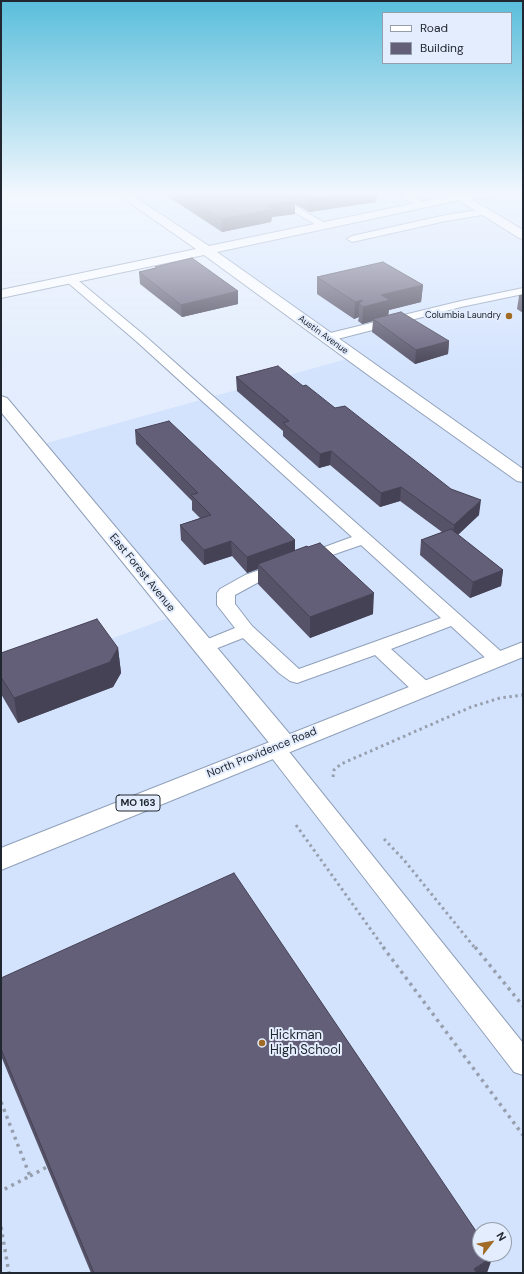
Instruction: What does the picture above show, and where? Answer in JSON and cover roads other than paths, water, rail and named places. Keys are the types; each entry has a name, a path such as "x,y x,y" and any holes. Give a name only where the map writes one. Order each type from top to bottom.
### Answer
{"street":[{"path":"1,294 190,253"},
{"name":"Austin Avenue","path":"211,253 326,338 523,477"},
{"name":"East Forest Avenue","path":"1,401 204,647 280,746"},
{"name":"North Providence Road","path":"1,859 523,649"}],"lane":[{"path":"70,279 140,338 498,659"},
{"path":"326,338 461,304 523,291"},
{"path":"364,538 251,579 226,593 226,604 246,630 286,669 297,677 454,619"},
{"path":"204,647 246,630"},
{"path":"378,647 423,689"},
{"path":"280,746 353,847 523,1063"}],"place":[{"name":"Columbia Laundry","path":"509,316"},
{"name":"Hickman High School","path":"262,1043"}]}
